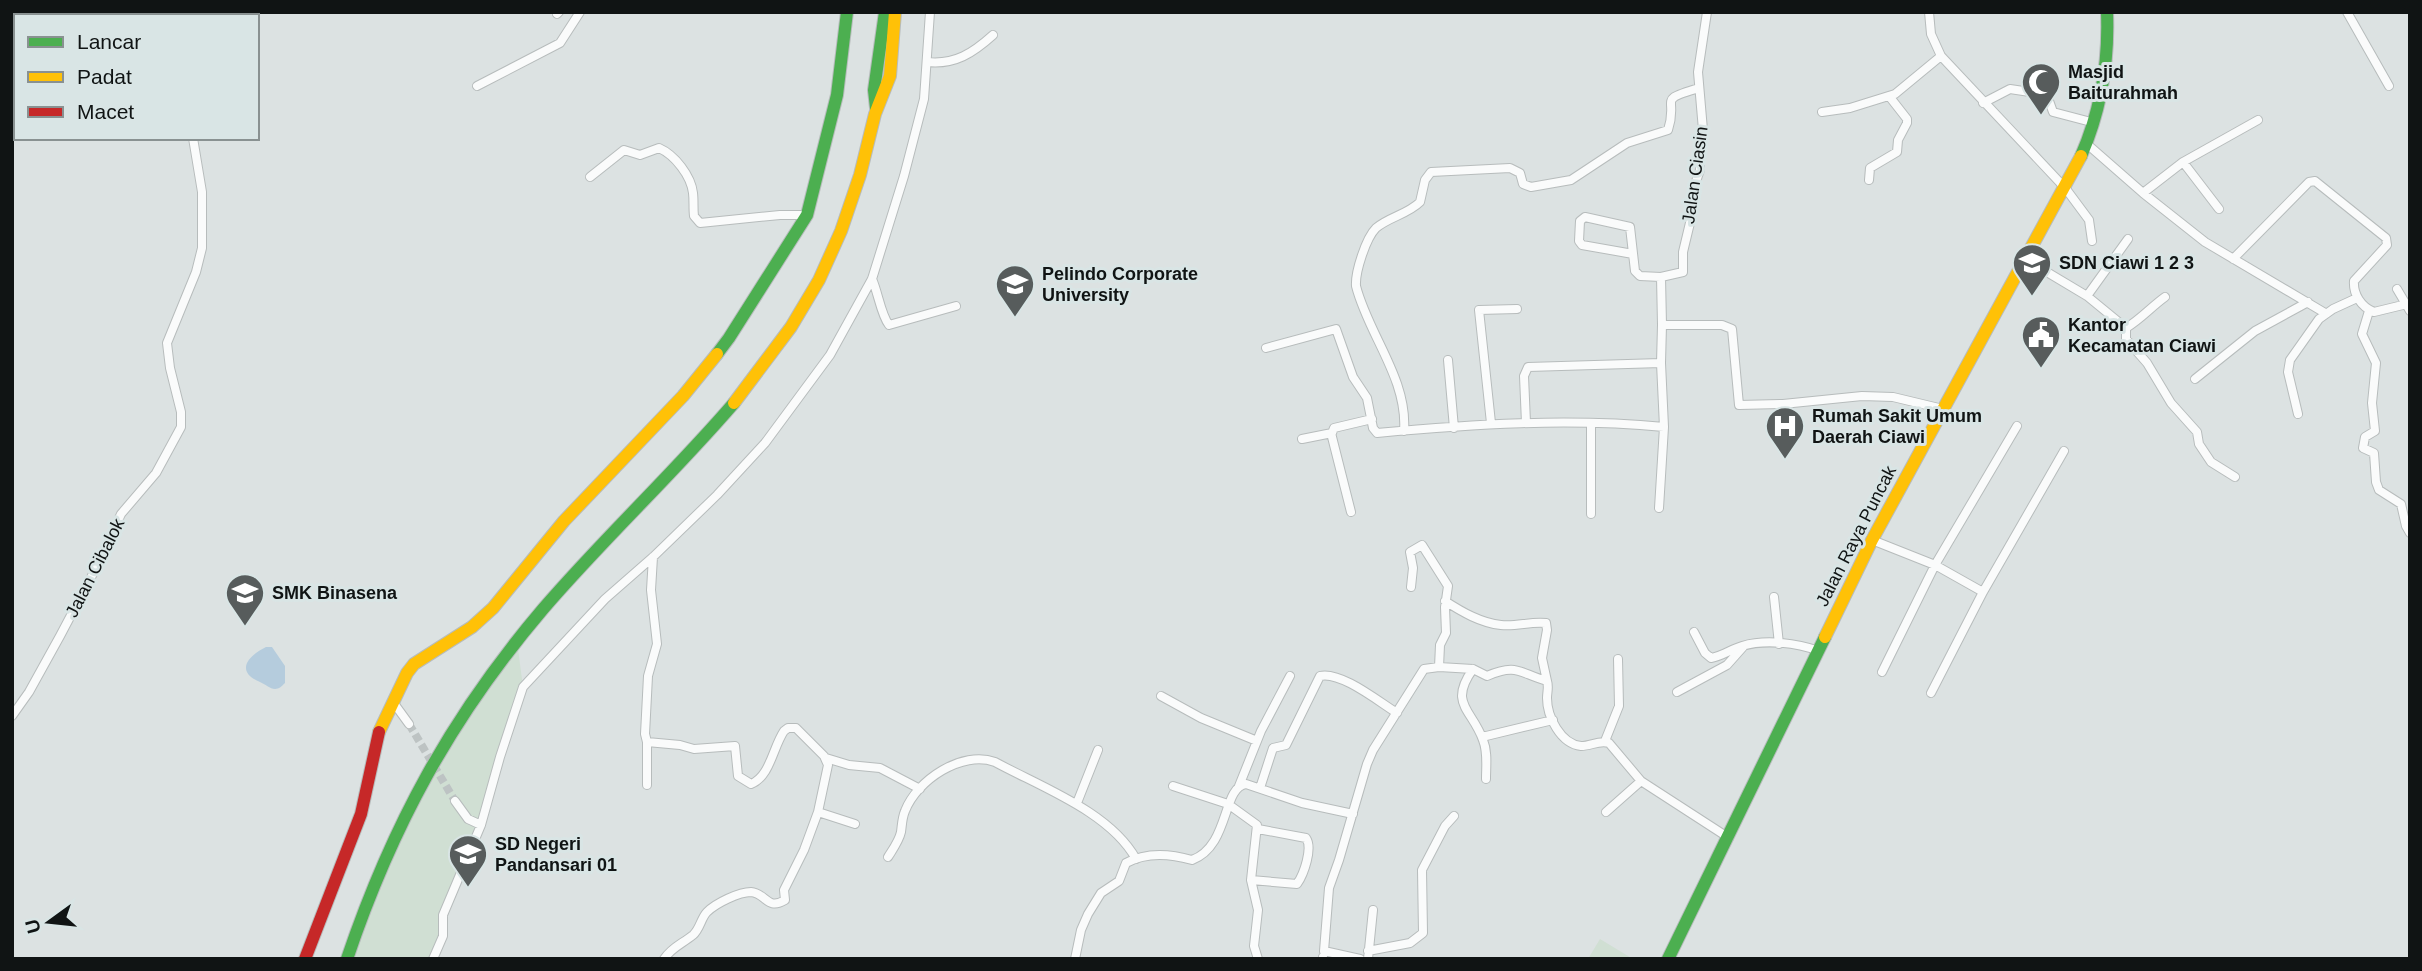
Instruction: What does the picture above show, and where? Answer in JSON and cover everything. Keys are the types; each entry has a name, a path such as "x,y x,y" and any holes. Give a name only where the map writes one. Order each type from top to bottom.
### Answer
{"main road":[{"path":"305,959 361,814 378,735 401,684 414,664 468,629 493,608 564,521 705,370 752,304 807,215 837,95 847,12"},
{"path":"876,108 874,90 885,12"},
{"path":"347,959 374,879 405,811 458,718 558,590 652,494 744,392 784,337 818,279 849,211 876,108 887,87 895,12"},
{"name":"Jalan Raya Puncak","path":"1668,959 1872,540 2066,189 2087,144 2095,123 2106,69 2107,12"}],"street":[{"path":"477,86 560,43 580,12"},
{"path":"433,959 443,936 443,915 481,825 499,757 523,687 605,599 653,557 765,443 830,355 872,279 904,176 924,99 930,12"},
{"name":"Jalan Ciasin","path":"1661,277 1681,274 1684,270 1683,252 1695,202 1694,187 1700,170 1699,149 1703,130 1698,72 1707,12"},
{"path":"1929,12 1933,42 1941,56 2066,189 2089,220 2092,241"},
{"path":"2347,12 2389,86"},
{"path":"927,62 947,62 966,56 993,35"},
{"path":"1822,112 1850,108 1898,92 1941,56"},
{"path":"1404,431 1405,416 1399,390 1356,286 1355,276 1376,228 1420,202 1425,180 1431,172 1510,168 1516,170 1524,184 1531,187 1571,180 1627,143 1668,130 1671,121 1671,99 1674,95 1699,88"},
{"path":"1983,103 2010,89 2043,94 2048,98 2053,112 2095,123"},
{"path":"1869,180 1870,169 1896,153 1899,147 1898,137 1907,123 1906,117 1889,96"},
{"path":"2143,193 2183,162 2258,120"},
{"name":"Jalan Cibalok","path":"12,716 33,685 89,582 121,514 156,473 181,427 181,412 167,343 196,272 202,248 202,192 193,140"},
{"path":"2087,144 2205,242 2325,313"},
{"path":"590,177 624,150 640,155 659,148 674,159 689,180 693,192 694,216 700,223 807,215"},
{"path":"2183,162 2219,209"},
{"path":"2233,259 2309,182 2315,181 2386,238 2386,245 2354,281 2357,298 2370,311 2383,312 2408,307 2397,289"},
{"path":"1633,254 1581,245 1581,219 1586,217 1628,225 1632,232 1637,275 1661,277 1664,427 1659,508"},
{"path":"2087,296 2128,239"},
{"path":"2025,259 2087,296 2126,328"},
{"path":"872,279 880,297 884,318 889,325 956,306"},
{"path":"2126,328 2143,318 2165,297"},
{"path":"2298,414 2288,366 2294,353 2325,313 2357,298"},
{"path":"2194,379 2255,331 2308,302"},
{"path":"1491,424 1479,310 1517,309"},
{"path":"2370,311 2362,334 2375,362 2372,403 2375,431 2365,437 2363,448 2375,453 2376,482 2379,490 2401,504 2410,533"},
{"path":"1662,325 1730,327 1734,333 1739,405 1872,396 1893,397 1943,409"},
{"path":"2126,328 2126,339 2147,363 2171,403 2197,432 2200,445 2211,462 2235,477"},
{"path":"1266,348 1336,329 1353,377 1367,398 1373,428 1377,433 1526,423 1664,427"},
{"path":"1448,360 1454,428"},
{"path":"1526,423 1524,376 1528,367 1661,363"},
{"path":"1351,512 1331,433 1334,428 1372,419"},
{"path":"1591,423 1591,514"},
{"path":"1882,672 1935,565 2017,426"},
{"path":"1301,439 1331,433"},
{"path":"1931,692 1983,592 2064,451"},
{"path":"1872,540 1935,565 1983,592"},
{"path":"1411,587 1413,568 1410,552 1422,545 1447,583 1446,633 1440,645 1439,667"},
{"path":"647,785 645,734 649,676 657,640 651,590 653,557"},
{"path":"1774,597 1779,644"},
{"path":"1445,601 1465,615 1501,625 1546,623 1542,658 1547,681 1547,702 1553,720 1563,738 1572,744 1587,746 1605,741"},
{"path":"1693,632 1711,658 1745,645 1801,644 1819,651"},
{"path":"1677,692 1727,665 1745,645"},
{"path":"1605,741 1619,706 1618,659"},
{"path":"1360,959 1324,951 1329,888 1367,764 1379,739 1424,669 1473,669 1488,676 1501,670 1515,669 1547,681"},
{"path":"1473,669 1463,682 1462,698 1486,750 1486,779"},
{"path":"1260,789 1273,748 1286,746 1320,676 1326,674 1352,684 1397,713"},
{"path":"1074,959 1082,930 1097,898 1119,881 1126,863 1172,854 1190,860 1199,857 1214,844 1227,817 1228,804 1290,676"},
{"path":"1161,696 1201,719 1257,741"},
{"path":"393,702 409,724"},
{"path":"1482,737 1553,720"},
{"path":"647,742 694,749 735,746 738,776 751,784 757,782 766,770 778,740 788,728 796,728 825,758 849,765 880,768 920,789"},
{"path":"1605,741 1617,751 1641,781 1729,838"},
{"path":"1077,803 1098,750"},
{"path":"664,959 672,948 695,932 707,912 724,902 750,892 771,903 785,900 784,890 804,850 818,812 828,770 825,758"},
{"path":"888,857 900,836 905,811 920,789 947,767 986,759 1077,803 1122,838 1136,859"},
{"path":"1606,812 1641,781"},
{"path":"1239,786 1246,784 1302,803 1353,814"},
{"path":"1173,786 1228,804 1253,822 1258,829 1251,880 1258,912 1254,946 1258,959"},
{"path":"455,801 464,815 481,825"},
{"path":"818,812 855,824"},
{"path":"1373,910 1368,955 1410,943 1423,933 1422,870 1445,826 1454,816"},
{"path":"1251,880 1297,884 1310,846 1306,838 1258,829"}],"green space":[{"path":"517,641 523,687 481,825 443,915 443,936 433,959 348,959 401,820"},
{"path":"1600,939 1633,959 1588,959"}],"water":[{"path":"266,647 272,647 285,666 285,683 276,689 252,678 246,668 254,654"}],"tunnel":[{"path":"409,724 455,801"}],"traffic: fast":[{"path":"717,354 807,215 837,95 847,12"},
{"path":"876,108 874,90 885,12"},
{"path":"2081,156 2099,103 2107,49 2107,12"},
{"path":"347,959 384,863 405,818 452,732 480,691 543,609 734,403"},
{"path":"1668,959 1825,637"}],"traffic: slow":[{"path":"734,403 791,327 819,280 841,231 860,175 875,114 890,76 895,12"},
{"path":"1825,637 1872,540 2081,156"},
{"path":"379,732 407,673 414,664 472,627 493,608 564,521 683,396 717,354"}],"traffic: jam":[{"path":"305,959 361,814 379,732"}],"place":[{"name":"Masjid Baiturahmah","path":"2041,116"},
{"name":"SDN Ciawi 1 2 3","path":"2032,297"},
{"name":"Pelindo Corporate University","path":"1015,318"},
{"name":"Kantor Kecamatan Ciawi","path":"2041,369"},
{"name":"Rumah Sakit Umum Daerah Ciawi","path":"1785,460"},
{"name":"SMK Binasena","path":"245,627"},
{"name":"SD Negeri Pandansari 01","path":"468,888"}]}
